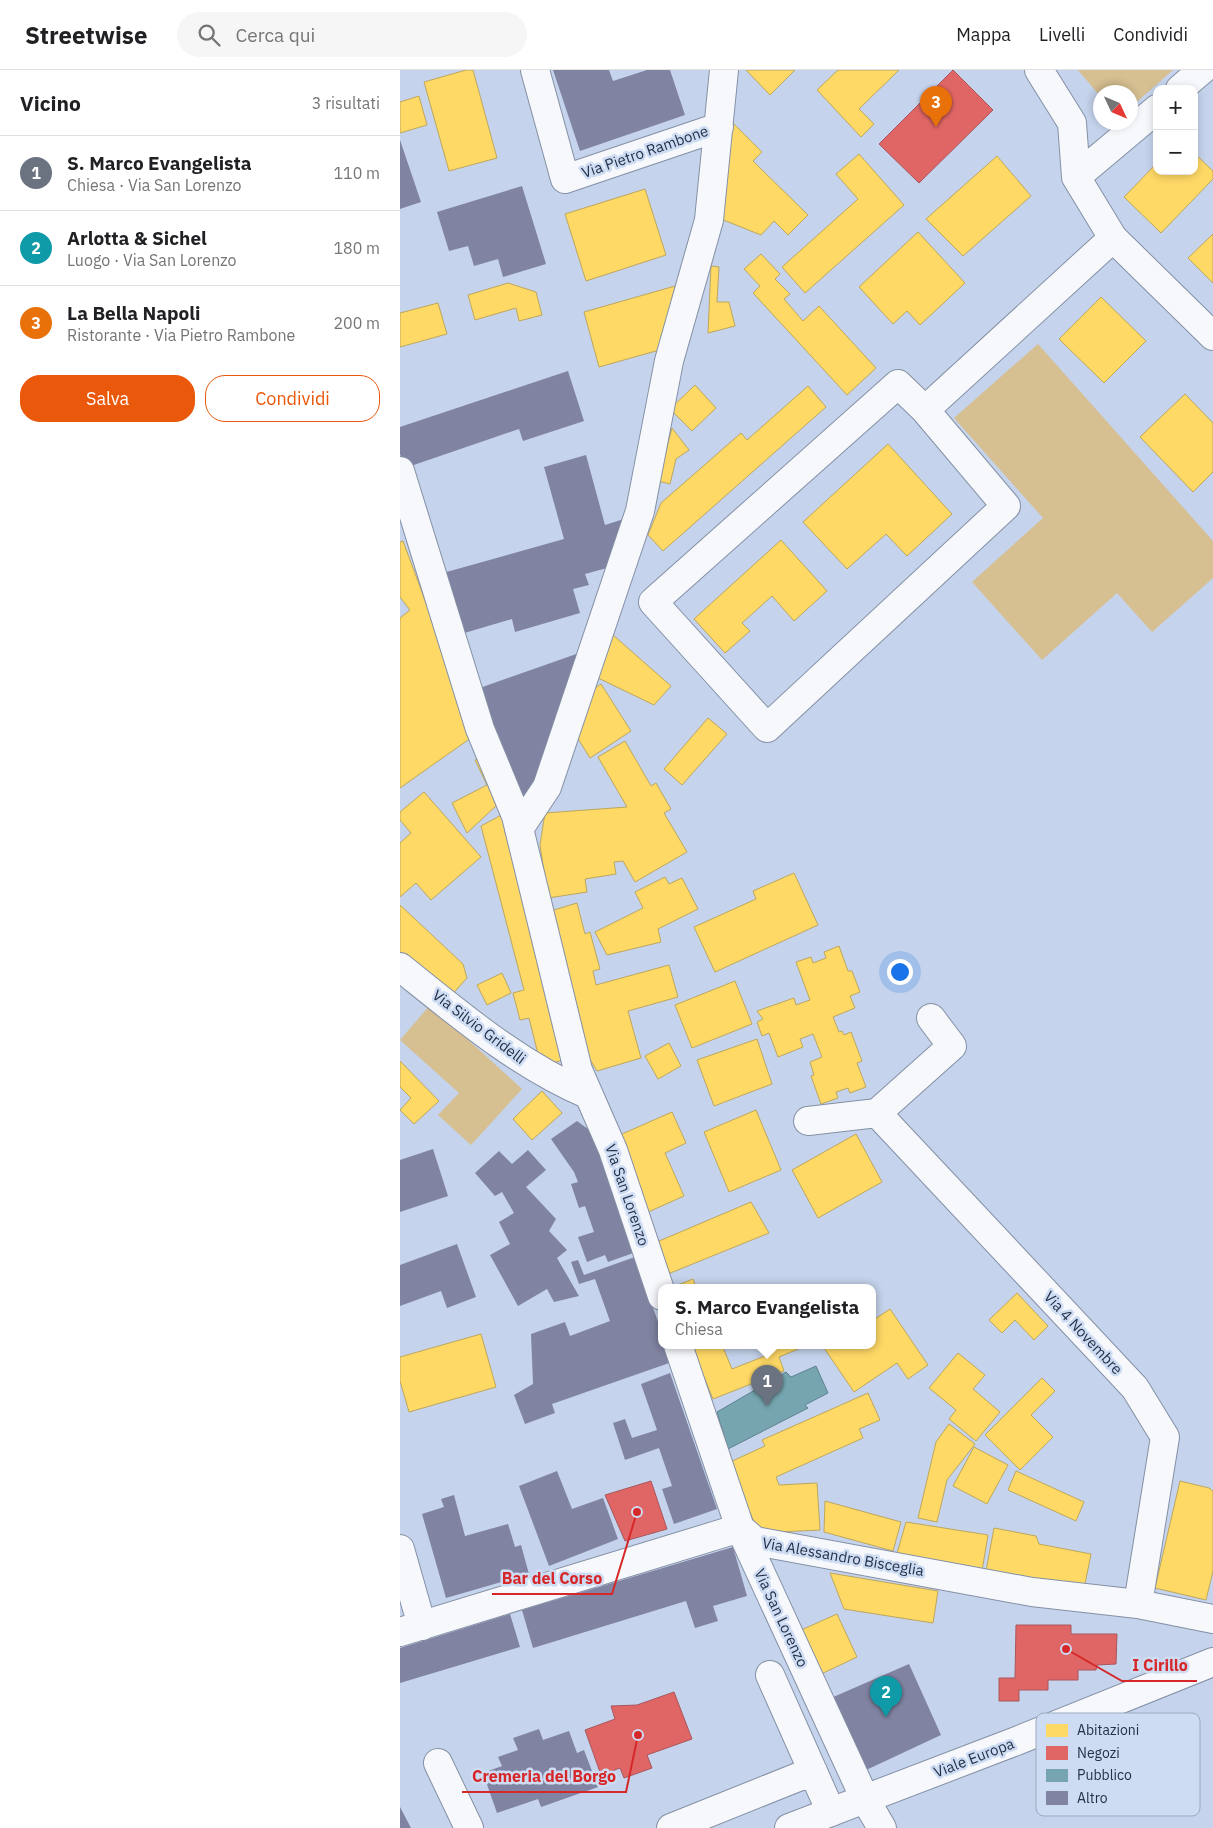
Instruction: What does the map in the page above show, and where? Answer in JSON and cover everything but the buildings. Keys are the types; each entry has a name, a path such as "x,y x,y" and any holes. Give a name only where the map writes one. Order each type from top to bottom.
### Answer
{"street":[{"name":"Via Pietro Rambone","path":"535,70 565,179 720,127"},
{"path":"519,829 546,787 640,511 669,361 709,220 720,127 724,70"},
{"path":"1039,70 1072,122 1076,177 1113,238 1213,336"},
{"path":"1185,85 1202,70"},
{"path":"1076,177 1153,111"},
{"path":"925,410 1113,238"},
{"path":"898,384 925,410 1006,506 767,728 653,602 898,384"},
{"name":"Via San Lorenzo","path":"400,471 480,729 516,816 578,1070 613,1150 658,1284"},
{"name":"Via Silvio Gridelli","path":"400,966 508,1052 556,1081 589,1095"},
{"path":"808,1121 877,1113 952,1046 931,1018"},
{"name":"Via 4 Novembre","path":"877,1113 1135,1388 1165,1437 1138,1604"},
{"name":"Via San Lorenzo","path":"679,1349 740,1528 865,1799 882,1828"},
{"path":"400,1549 411,1629 740,1528"},
{"name":"Via Alessandro Bisceglia","path":"740,1528 755,1541 1032,1592 1138,1604 1213,1619"},
{"name":"Viale Europa","path":"1083,1713 1213,1662"},
{"path":"770,1675 831,1812"},
{"name":"Viale Europa","path":"789,1828 1036,1732"},
{"path":"438,1763 469,1828"},
{"path":"671,1828 813,1771"}],"shaded area":[{"path":"1078,70 1173,70 1156,85 1153,85 1153,88 1138,101 1138,85 1093,85 1093,88"},
{"path":"1038,344 1213,541 1213,578 1152,632 1117,593 1042,660 972,582 1043,518 954,418"},
{"path":"430,1005 522,1089 471,1145 438,1115 459,1093 400,1040"}],"place":[{"name":"La Bella Napoli","path":"936,127"},
{"name":"S. Marco Evangelista","path":"767,1406"},
{"name":"Bar del Corso","path":"637,1512"},
{"name":"I Cirillo","path":"1066,1649"},
{"name":"Arlotta & Sichel","path":"886,1717"},
{"name":"Cremeria del Borgo","path":"638,1735"}]}
